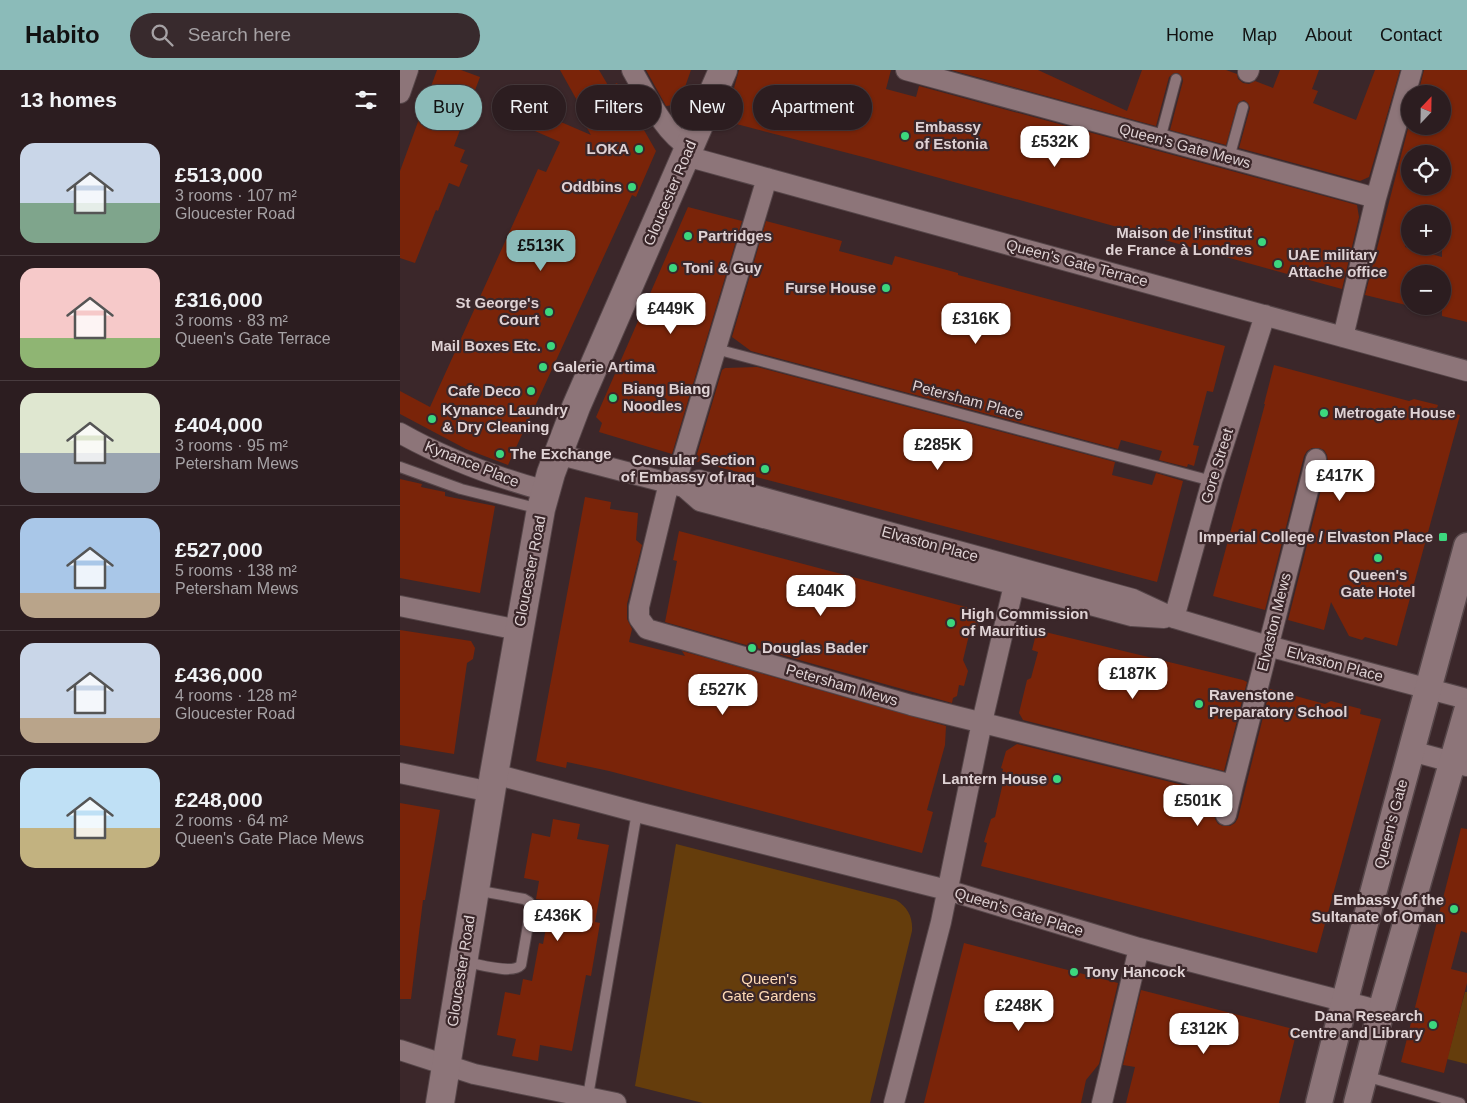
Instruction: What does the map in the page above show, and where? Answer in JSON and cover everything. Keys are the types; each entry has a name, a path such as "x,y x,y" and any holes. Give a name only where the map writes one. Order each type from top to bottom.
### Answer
{"main road":[{"name":"Gloucester Road","path":"440,1103 492,783 544,500 557,454 576,406 723,70"}],"street":[{"path":"400,93 408,70"},
{"path":"632,70 662,120 688,152"},
{"name":"Queen's Gate Mews","path":"906,70 934,74 1160,140 1376,198"},
{"path":"1343,336 1376,198 1412,70"},
{"name":"Queen's Gate Terrace","path":"688,152 767,178 1467,370"},
{"name":"Petersham Mews","path":"767,178 639,607 639,618 647,629 911,705 982,722"},
{"name":"Gore Street","path":"1174,618 1212,481 1265,315"},
{"name":"Kynance Place","path":"400,433 466,465 510,481 544,500"},
{"name":"Elvaston Place","path":"557,454 676,485 699,480 1016,576 1134,599 1174,618 1268,646 1467,699"},
{"name":"Elvaston Mews","path":"1226,815 1316,459"},
{"name":"Queen's Gate","path":"1319,1103 1344,1002 1467,546"},
{"name":"Queen's Gate Place","path":"1016,576 946,890 1139,948 1381,1011"},
{"path":"400,606 519,630"},
{"path":"1357,1103 1381,1011 1460,764 1467,711"},
{"path":"982,722 1233,786"},
{"path":"1411,751 1460,764"},
{"path":"400,773 492,783 637,812 946,890 941,922 894,1103"},
{"path":"1102,1103 1139,948"},
{"path":"400,1050 474,1074 616,1103"}],"lane":[{"path":"1160,140 1176,78"},
{"path":"1229,158 1243,108"},
{"name":"Petersham Place","path":"716,349 1212,481"},
{"path":"400,467 461,490 544,500"},
{"path":"588,1096 637,812"},
{"path":"463,961 506,970 518,968 521,965 531,908 529,902 524,899 474,890"},
{"path":"1364,1076 1460,1103"}],"green space":[{"name":"Queen's Gate Gardens","path":"676,844 896,900 907,909 911,917 912,931 870,1103 703,1103 635,1086"},
{"path":"1465,992 1467,992 1467,1064 1447,1059"}],"building":[{"path":"437,70 461,70 480,77 477,85 432,85"},
{"name":"St George's Court","path":"560,70 599,70 608,85 576,85 576,99"},
{"path":"646,70 691,70 686,85 671,85 671,105 666,106 661,97 661,85 654,85"},
{"path":"739,70 891,70 886,89 916,97 919,86 1357,205 1359,217 1342,289 760,130 872,130 872,85 753,85 753,128 743,126 743,85 735,85"},
{"path":"951,70 1038,70 1127,111 1142,70 1226,70 1237,74 1238,79 1243,83 1249,84 1255,81 1273,88 1280,70 1319,70 1312,89 1318,91 1313,103 1356,120 1375,70 1400,70 1369,177 1360,181 1239,148 1250,108 1244,100 1237,105 1226,145 1170,130 1183,81 1178,73 1174,73 1169,77 1156,126"},
{"path":"1424,70 1467,70 1467,322 1442,316 1451,315 1451,265 1401,265 1401,304 1365,295 1401,156 1401,195 1451,195 1451,145 1404,145 1406,135 1451,135 1451,85 1420,85"},
{"name":"St George's Court","path":"566,124 591,135 588,130 644,130 656,151 636,197 632,195 508,465 466,449 400,414 400,391 430,407 538,169 546,172 560,142 533,130 566,130"},
{"path":"415,130 460,130 454,146 465,150 460,162 468,165 459,187 449,183 415,263 400,258 400,171"},
{"path":"688,207 742,221 672,454 599,432 602,423 596,417"},
{"path":"766,221 842,241 839,251 892,265 895,256 958,273 958,275 1225,346 1213,392 1207,391 1193,445 1199,446 1194,466 1188,464 1187,467 1159,460 1162,451 1121,440 1118,449 751,351 732,337"},
{"path":"1274,365 1409,401 1414,399 1438,405 1437,408 1460,415 1397,646 1365,637 1362,640 1349,636 1331,602 1324,630 1288,620 1328,462 1324,450 1319,448 1312,448 1304,456 1265,610 1213,596"},
{"path":"757,367 1115,462 1112,475 1152,485 1156,473 1183,481 1157,582 695,461 722,370 725,368"},
{"path":"400,479 422,484 421,487 445,492 445,496 495,506 480,593 400,578"},
{"path":"585,497 611,502 610,509 638,513 636,540 642,545 627,604 627,619 632,629 629,642 685,656 682,651 946,726 945,745 927,810 933,812 922,853 609,771 567,762 566,768 536,761"},
{"path":"679,531 981,611 975,636 969,635 963,660 968,671 964,686 959,685 957,696 953,698 952,703 665,622 677,561 673,560"},
{"path":"400,630 471,641 475,648 473,659 467,663 454,754 400,745"},
{"path":"1037,630 1247,682 1224,771 1023,720 1019,713 1027,680 1031,678 1038,652 1032,650"},
{"path":"1270,689 1325,704 1331,701 1361,709 1360,714 1381,719 1317,953 981,866 987,843 984,842 991,819 995,817 1002,787 1000,781 1003,769 1001,768 1006,751 1017,744 1219,794 1214,812 1215,819 1218,824 1223,826 1230,826 1235,823 1238,818"},
{"path":"400,803 440,810 425,900 423,900 411,999 400,999"},
{"path":"553,819 580,824 577,839 609,845 595,922 600,923 591,976 586,975 572,1051 540,1045 538,1061 512,1056 516,1039 497,1035 505,992 520,995 523,979 532,981 539,943 543,944 551,901 536,899 539,881 524,878 532,833 550,837"},
{"name":"Dana Research Centre and Library","path":"1461,828 1467,829 1467,933 1461,931 1451,969 1467,973 1467,983 1444,1073 1401,1062"},
{"path":"964,943 1118,983 1099,1064 1086,1080 1081,1103 924,1103"},
{"path":"1141,990 1297,1030 1279,1103 1126,1103 1135,1067 1123,1065"}],"place":[{"name":"Embassy of Estonia","path":"905,136"},
{"name":"LOKA","path":"639,149"},
{"name":"Oddbins","path":"632,187"},
{"name":"Partridges","path":"688,236"},
{"name":"Maison de l’institut de France à Londres","path":"1262,242"},
{"name":"UAE military Attache office","path":"1278,264"},
{"name":"Toni & Guy","path":"673,268"},
{"name":"Furse House","path":"886,288"},
{"name":"St George's Court","path":"549,312"},
{"name":"Mail Boxes Etc.","path":"551,346"},
{"name":"Galerie Artima","path":"543,367"},
{"name":"Cafe Deco","path":"531,391"},
{"name":"Biang Biang Noodles","path":"613,398"},
{"name":"Metrogate House","path":"1324,413"},
{"name":"Kynance Laundry & Dry Cleaning","path":"432,419"},
{"name":"The Exchange","path":"500,454"},
{"name":"Consular Section of Embassy of Iraq","path":"765,469"},
{"name":"Imperial College / Elvaston Place","path":"1443,537"},
{"name":"Queen's Gate Hotel","path":"1378,558"},
{"name":"High Commission of Mauritius","path":"951,623"},
{"name":"Douglas Bader","path":"752,648"},
{"name":"Ravenstone Preparatory School","path":"1199,704"},
{"name":"Lantern House","path":"1057,779"},
{"name":"Embassy of the Sultanate of Oman","path":"1454,909"},
{"name":"Tony Hancock","path":"1074,972"},
{"name":"Dana Research Centre and Library","path":"1433,1025"}]}
